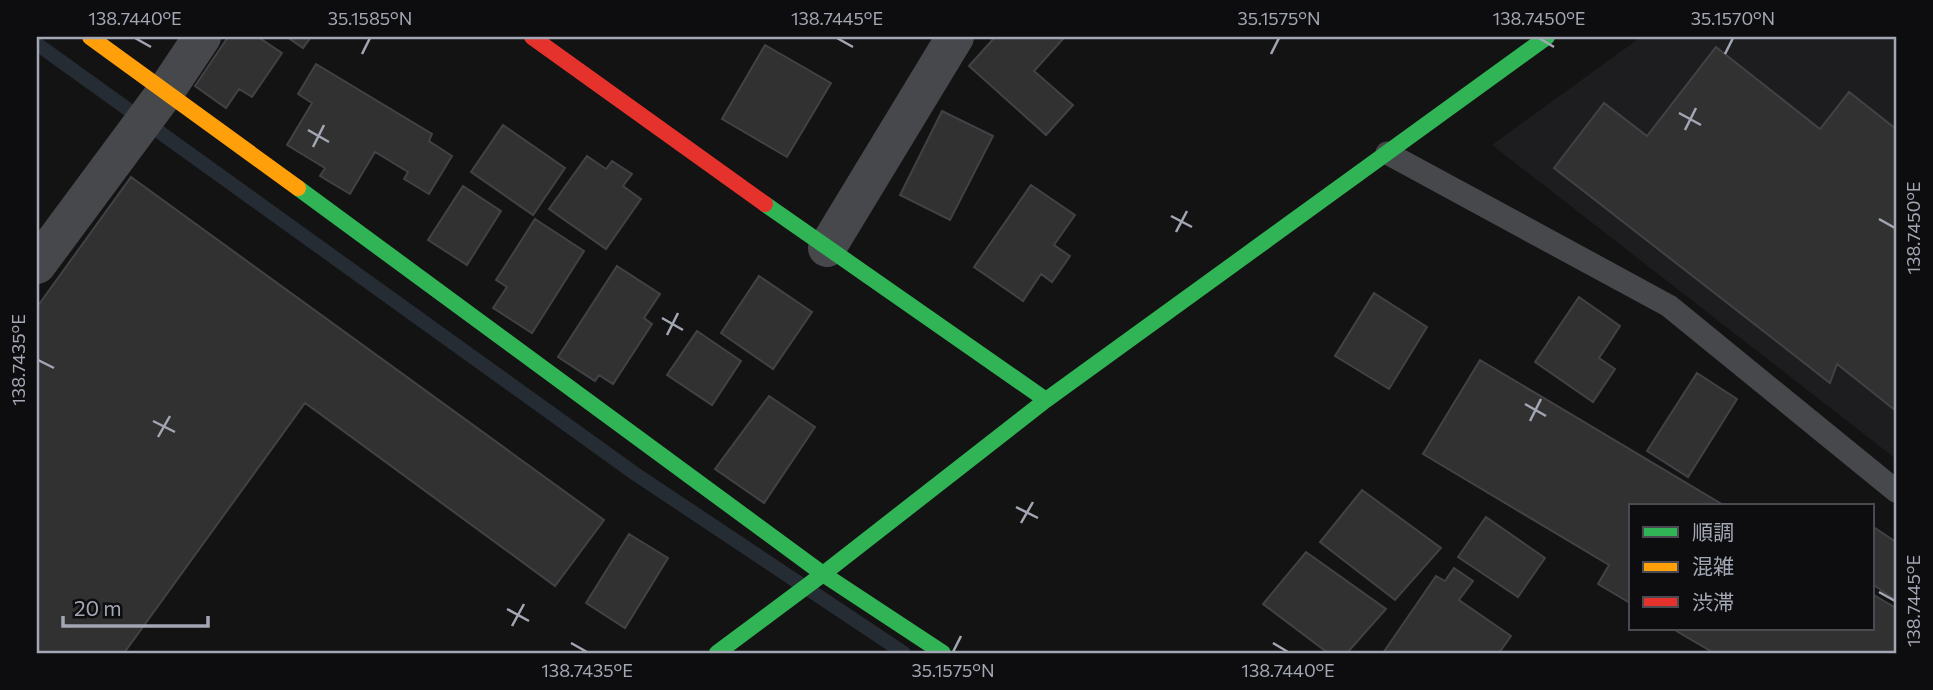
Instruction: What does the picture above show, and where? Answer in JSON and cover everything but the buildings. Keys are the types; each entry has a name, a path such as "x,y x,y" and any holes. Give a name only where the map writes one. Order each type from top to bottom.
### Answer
{"street":[{"path":"90,37 823,574 943,653"},
{"path":"37,265 166,91 202,37"},
{"path":"532,37 827,248 1046,400"},
{"path":"827,248 955,37"},
{"path":"717,653 1046,400 1547,37"}],"lane":[{"path":"1387,153 1669,306 1896,491"}],"shaded area":[{"path":"1641,37 1896,37 1896,459 1492,145"}],"waterway":[{"path":"37,44 634,473 904,653"}],"traffic: fast":[{"path":"717,653 1046,400 1547,37"},
{"path":"298,188 823,574 943,653"},
{"path":"765,204 1046,400"}],"traffic: slow":[{"path":"90,37 298,188"}],"traffic: jam":[{"path":"532,37 765,204"}]}
